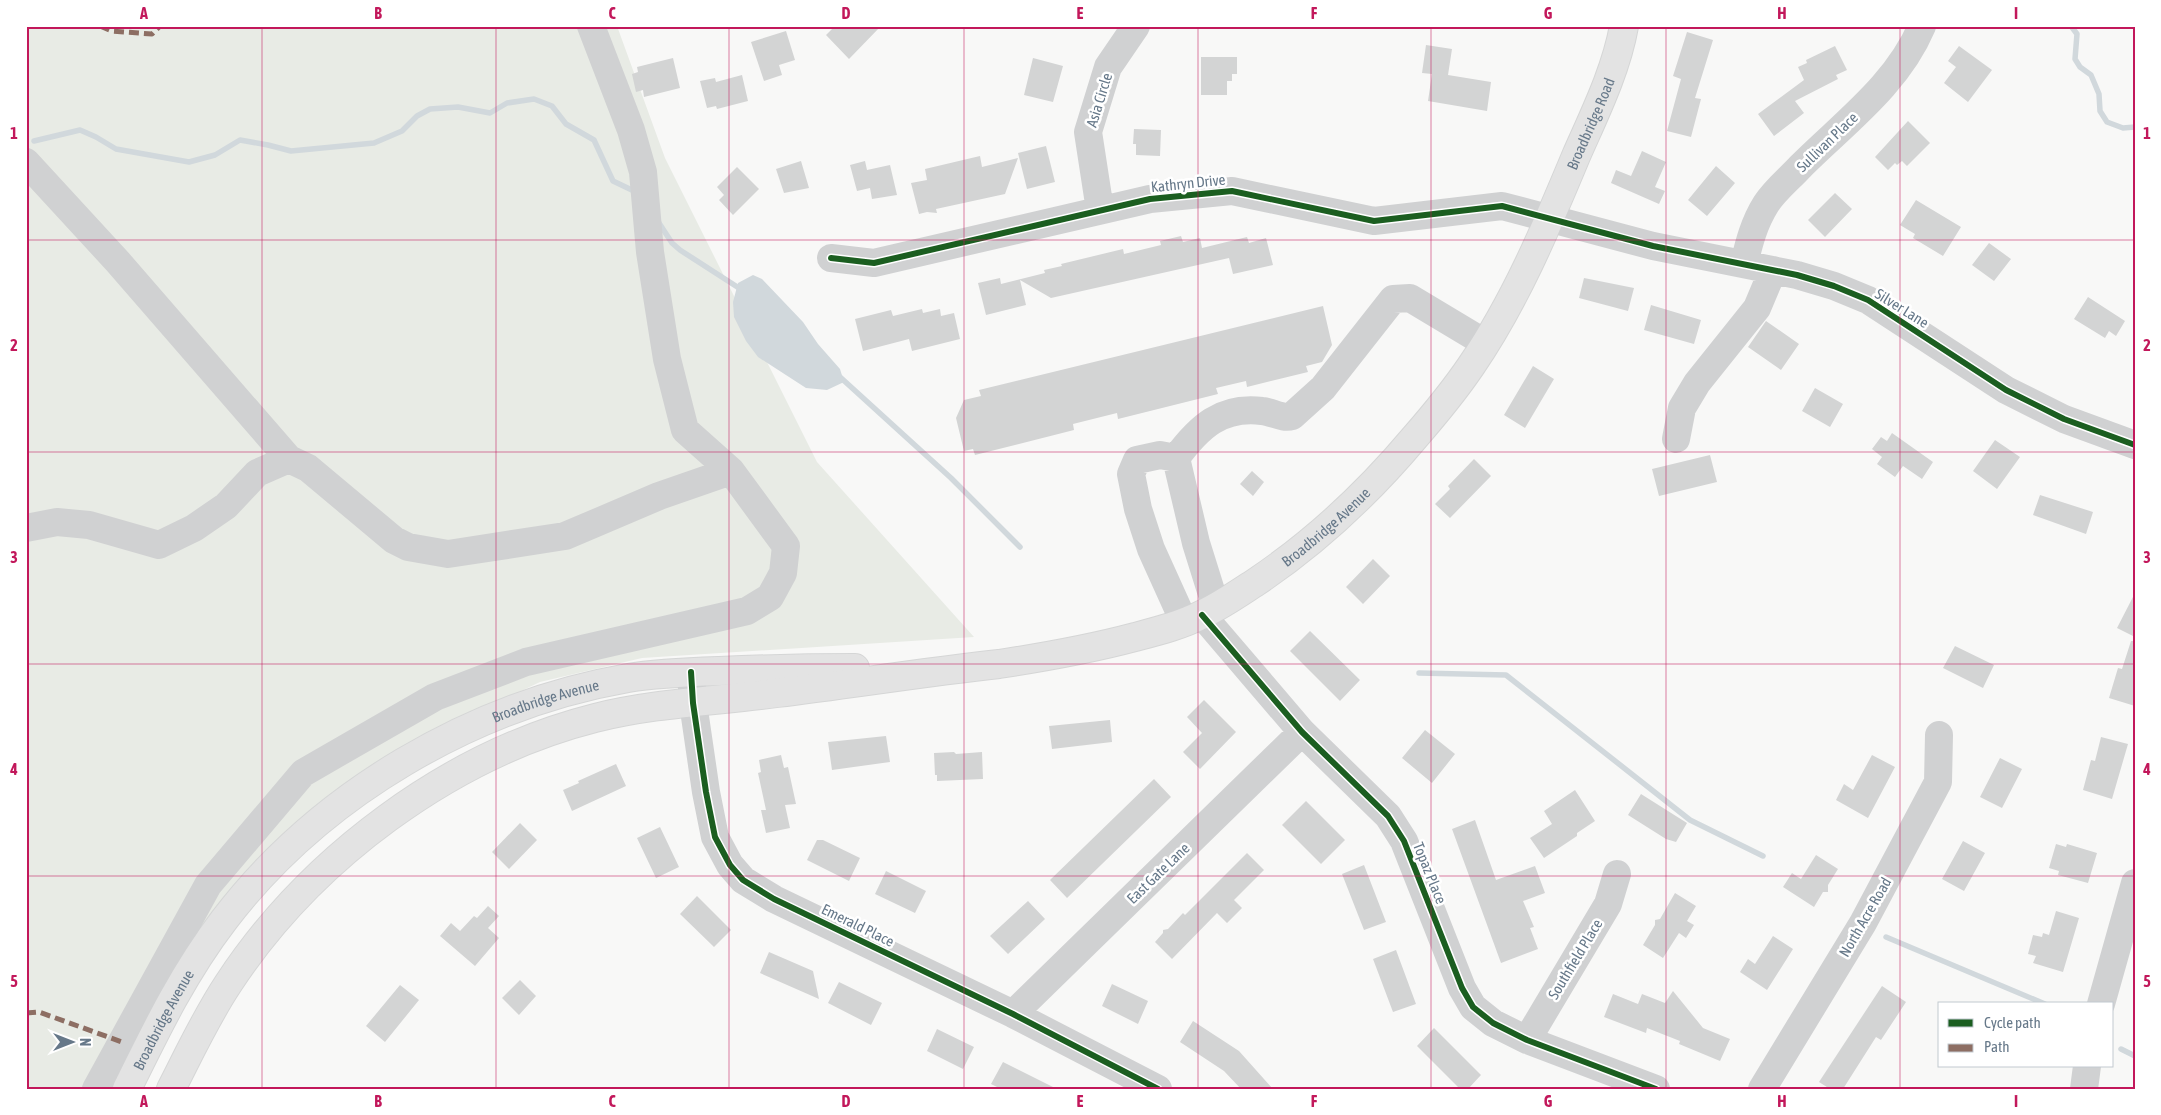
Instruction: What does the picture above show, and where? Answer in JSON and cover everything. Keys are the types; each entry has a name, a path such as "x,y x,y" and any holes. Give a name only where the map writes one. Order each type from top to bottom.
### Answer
{"main road":[{"name":"Broadbridge Road","path":"1549,218 1605,88 1624,26"},
{"name":"Broadbridge Avenue","path":"171,1089 199,1033 234,975 283,912 357,840 407,804 450,778 528,740 566,727 632,710 1055,656 1162,630 1201,615 1288,560 1352,506 1392,464 1447,400 1485,343 1520,281 1549,218"},
{"name":"Broadbridge Avenue","path":"127,1089 170,1001 225,918 287,851 337,808 404,762 441,741 494,717 554,696 630,678 692,672 775,669 977,667"},
{"name":"Broadbridge Avenue","path":"201,952 234,975"}],"street":[{"path":"96,1089 208,885 303,773 435,697 526,662 747,611 770,597 783,572 786,546 731,471 685,430 666,359 650,252 642,172 631,130 591,26"},
{"name":"Asia Circle","path":"1100,210 1088,132 1108,67 1136,26"},
{"name":"Sullivan Place","path":"1744,264 1753,230 1767,203 1805,162 1878,93 1901,64 1922,26"},
{"path":"26,162 118,262 289,459 308,468 394,540 408,547 448,554 565,536 659,496 731,471"},
{"name":"Kathryn Drive","path":"831,258 874,263 1150,199 1232,191 1374,221 1502,206 1549,218"},
{"name":"Silver Lane","path":"1549,218 1652,246 1773,270 1834,286 1868,300 2006,390 2064,420 2135,445"},
{"path":"1676,439 1682,408 1697,384 1757,308 1773,270"},
{"path":"1201,615 1196,543 1176,458 1193,435 1210,421 1245,409 1270,412 1285,418 1292,416 1323,388 1393,300 1410,298 1485,343"},
{"path":"1176,458 1160,455 1137,460 1131,474 1138,508 1151,549 1201,615"},
{"path":"26,528 57,522 89,525 159,545 194,528 226,506 257,473 289,459"},
{"name":"Topaz Place","path":"1201,615 1302,732 1388,816 1396,827 1404,841 1466,998 1482,1015 1493,1023 1527,1040 1656,1089"},
{"name":"Emerald Place","path":"692,672 693,703 706,792 715,837 730,865 743,880 774,899 1013,1014 1158,1089"},
{"name":"East Gate Lane","path":"1013,1014 1302,732"},
{"name":"North Acre Road","path":"1762,1089 1863,923 1938,782 1939,735"},
{"name":"Southfield Place","path":"1527,1040 1608,904 1617,874"},
{"path":"2102,1002 2132,900"},
{"path":"2084,1089 2087,1068"}],"shaded area":[{"path":"26,26 617,26 665,158 817,462 974,637 642,658 540,682 402,748 266,852 168,975 111,1089 26,1089"},
{"path":"753,275 762,279 803,322 818,344 840,369 844,382 827,390 806,388 758,357 746,341 734,317 733,302 738,283"}],"building":[{"path":"835,26 881,26 849,59 826,35"},
{"path":"786,31 795,60 779,65 782,75 764,81 751,42"},
{"path":"1687,32 1713,40 1695,98 1701,99 1691,137 1667,131 1681,79 1673,76"},
{"path":"1426,45 1452,49 1448,75 1491,82 1487,111 1428,101 1432,74 1422,73"},
{"path":"1835,46 1847,70 1836,75 1838,79 1795,101 1804,113 1774,136 1758,114 1804,80 1798,67 1807,63 1806,60"},
{"path":"1959,46 1992,70 1968,102 1944,83 1956,67 1948,61"},
{"path":"1201,57 1237,57 1237,74 1232,74 1232,81 1227,81 1227,95 1201,95"},
{"path":"673,58 680,88 644,97 643,90 636,92 632,74 638,72 637,67"},
{"path":"1033,58 1063,66 1053,102 1024,95"},
{"path":"742,75 748,101 717,109 716,106 707,108 700,81 715,78 716,82"},
{"path":"1908,121 1930,143 1907,166 1902,161 1897,165 1895,163 1888,170 1875,157"},
{"path":"1134,129 1161,130 1160,156 1136,155 1136,144 1133,144"},
{"path":"1046,146 1055,182 1027,189 1018,153"},
{"path":"1642,151 1666,162 1655,187 1665,191 1659,204 1611,183 1616,170 1631,176"},
{"path":"980,156 982,167 1018,158 1005,194 936,209 937,213 927,212 919,214 911,183 927,180 925,169"},
{"path":"801,161 809,188 784,193 776,169"},
{"path":"865,161 867,170 890,165 897,195 872,199 870,188 857,191 850,165"},
{"path":"1716,166 1735,183 1707,216 1688,200"},
{"path":"737,167 759,189 733,215 719,200 724,195 717,187"},
{"path":"1835,193 1852,209 1825,237 1808,220"},
{"path":"1916,200 1961,227 1943,256 1913,238 1915,234 1900,225"},
{"path":"1181,236 1183,242 1200,238 1202,248 1247,237 1249,243 1266,238 1273,265 1233,274 1229,258 1051,298 1020,280 1026,305 986,315 978,283 1000,278 1001,284 1045,273 1044,270 1062,266 1061,264 1123,249 1124,254 1161,245 1160,241"},
{"path":"1989,243 2011,259 1994,281 1972,265"},
{"path":"1584,278 1634,288 1628,311 1579,298"},
{"path":"2088,297 2125,321 2116,336 2109,331 2105,338 2074,319"},
{"path":"1651,305 1701,320 1694,344 1644,330"},
{"path":"1323,306 1332,345 1322,362 1306,366 1308,372 1247,387 1246,381 1216,388 1218,394 1118,419 1117,413 1073,424 1074,430 975,455 973,449 964,451 956,418 964,400 981,396 979,390"},
{"path":"922,309 923,313 940,309 941,316 954,313 960,339 912,351 909,339 863,351 855,319 891,310 893,316"},
{"path":"1766,321 1799,344 1781,370 1748,347"},
{"path":"1533,366 1554,379 1525,428 1504,415"},
{"path":"1815,388 1843,404 1830,427 1802,411"},
{"path":"1892,433 1933,462 1922,479 1903,466 1895,477 1877,464 1882,457 1872,449 1881,437 1887,441"},
{"path":"1995,440 2020,457 1997,489 1973,471"},
{"path":"1710,455 1717,482 1659,496 1652,469"},
{"path":"1474,459 1491,476 1450,518 1435,504 1450,489 1448,486"},
{"path":"1252,471 1264,482 1253,496 1240,484"},
{"path":"2040,495 2093,512 2086,534 2033,515"},
{"path":"1373,559 1390,576 1363,604 1346,587"},
{"path":"2135,593 2135,637 2117,628"},
{"path":"1310,631 1360,680 1340,701 1290,651"},
{"path":"2131,641 2135,641 2135,706 2109,698 2118,668 2122,669"},
{"path":"1955,646 1994,665 1983,688 1943,668"},
{"path":"1204,700 1236,732 1200,769 1183,752 1202,733 1187,717"},
{"path":"1110,720 1112,742 1052,749 1049,726"},
{"path":"1425,730 1455,754 1432,783 1402,758"},
{"path":"886,736 890,762 832,770 828,742"},
{"path":"2101,737 2128,744 2112,799 2083,790 2091,760 2095,761"},
{"path":"954,752 956,754 982,752 983,779 937,781 934,753"},
{"path":"781,755 784,768 788,767 796,804 785,805 790,828 766,833 761,810 766,810 758,773 761,772 759,760"},
{"path":"1872,755 1895,767 1868,818 1836,800 1844,784 1853,790"},
{"path":"2000,758 2022,769 2002,808 1980,797"},
{"path":"616,764 626,786 572,811 563,790"},
{"path":"1154,779 1171,797 1067,898 1050,880"},
{"path":"1575,790 1595,821 1577,833 1577,836 1544,858 1530,838 1552,824 1544,811"},
{"path":"1641,794 1687,823 1676,842 1666,839 1628,815"},
{"path":"1306,801 1345,840 1321,864 1282,825"},
{"path":"1475,820 1496,880 1535,866 1545,893 1523,901 1534,927 1530,928 1538,949 1501,963 1452,829"},
{"path":"520,823 537,840 509,869 492,852"},
{"path":"660,827 679,867 656,878 637,838"},
{"path":"817,840 823,840 860,858 849,881 807,860"},
{"path":"1963,841 1985,853 1964,891 1942,879"},
{"path":"2056,844 2066,847 2067,844 2097,853 2088,883 2058,875 2059,871 2049,868"},
{"path":"1247,853 1264,870 1234,900 1242,908 1227,923 1217,913 1172,959 1155,942 1163,933 1163,930 1168,929 1183,913 1185,915"},
{"path":"1816,855 1838,869 1828,885 1828,892 1823,892 1814,907 1783,887 1792,873 1801,879"},
{"path":"1364,865 1386,922 1364,930 1342,874"},
{"path":"886,871 926,891 915,913 875,894"},
{"path":"1675,893 1696,906 1687,921 1694,925 1686,938 1679,933 1663,958 1643,945 1655,925 1655,920 1660,919"},
{"path":"697,896 731,930 714,947 680,914"},
{"path":"1028,901 1045,919 1008,954 990,936"},
{"path":"488,906 499,916 488,928 499,938 475,966 440,936 451,923 460,931 474,916 477,918"},
{"path":"2056,911 2079,918 2063,972 2033,963 2036,956 2028,954 2033,935 2042,937 2043,933 2049,935"},
{"path":"1773,936 1793,949 1767,990 1740,972 1748,959 1755,964"},
{"path":"1396,950 1416,1004 1393,1012 1373,959"},
{"path":"769,952 813,971 819,999 760,973"},
{"path":"520,980 536,996 519,1015 502,998"},
{"path":"839,982 882,1003 871,1025 828,1003"},
{"path":"1112,984 1148,1001 1138,1024 1102,1006"},
{"path":"400,985 419,1000 385,1042 366,1026"},
{"path":"1882,986 1906,1002 1881,1040 1876,1037 1843,1089 1830,1089 1819,1082"},
{"path":"1673,991 1703,1028 1730,1039 1720,1061 1679,1044 1680,1041 1647,1028 1646,1033 1604,1017 1613,994 1638,1004 1642,994 1665,1003"},
{"path":"1193,1021 1239,1051 1273,1089 1241,1089 1224,1071 1180,1042"},
{"path":"1434,1028 1481,1075 1468,1089 1460,1089 1417,1046"},
{"path":"937,1029 974,1047 963,1069 927,1051"},
{"path":"1003,1062 1057,1089 1001,1089 991,1084"}],"waterway":[{"path":"2071,26 2077,34 2075,59 2080,67 2091,75 2099,94 2100,111 2107,122 2123,128 2135,127"},
{"path":"34,141 80,130 116,149 189,162 215,155 240,140 291,151 374,143 402,131 417,116 430,109 458,107 490,113 507,103 534,99 552,106 566,124 594,140 613,181 636,192"},
{"path":"659,223 672,243 680,250 742,290"},
{"path":"840,377 951,478 1020,547"},
{"path":"1419,673 1506,675 1690,820 1763,856"},
{"path":"1886,937 2040,1002"},
{"path":"2121,1049 2135,1056"}],"marked path":[{"path":"100,26 112,31 152,34 160,26"},
{"path":"26,1013 39,1012 122,1042"}],"cycle path":[{"path":"831,258 874,263 1150,199 1232,191 1374,221 1502,206 1653,246 1797,275 1834,286 1868,300 2006,390 2064,419 2135,445"},
{"path":"1202,615 1302,732 1388,816 1404,841 1462,988 1473,1007 1493,1023 1527,1040 1656,1089"},
{"path":"691,672 693,703 706,792 715,837 730,865 743,880 774,899 1013,1014 1158,1089"}]}
